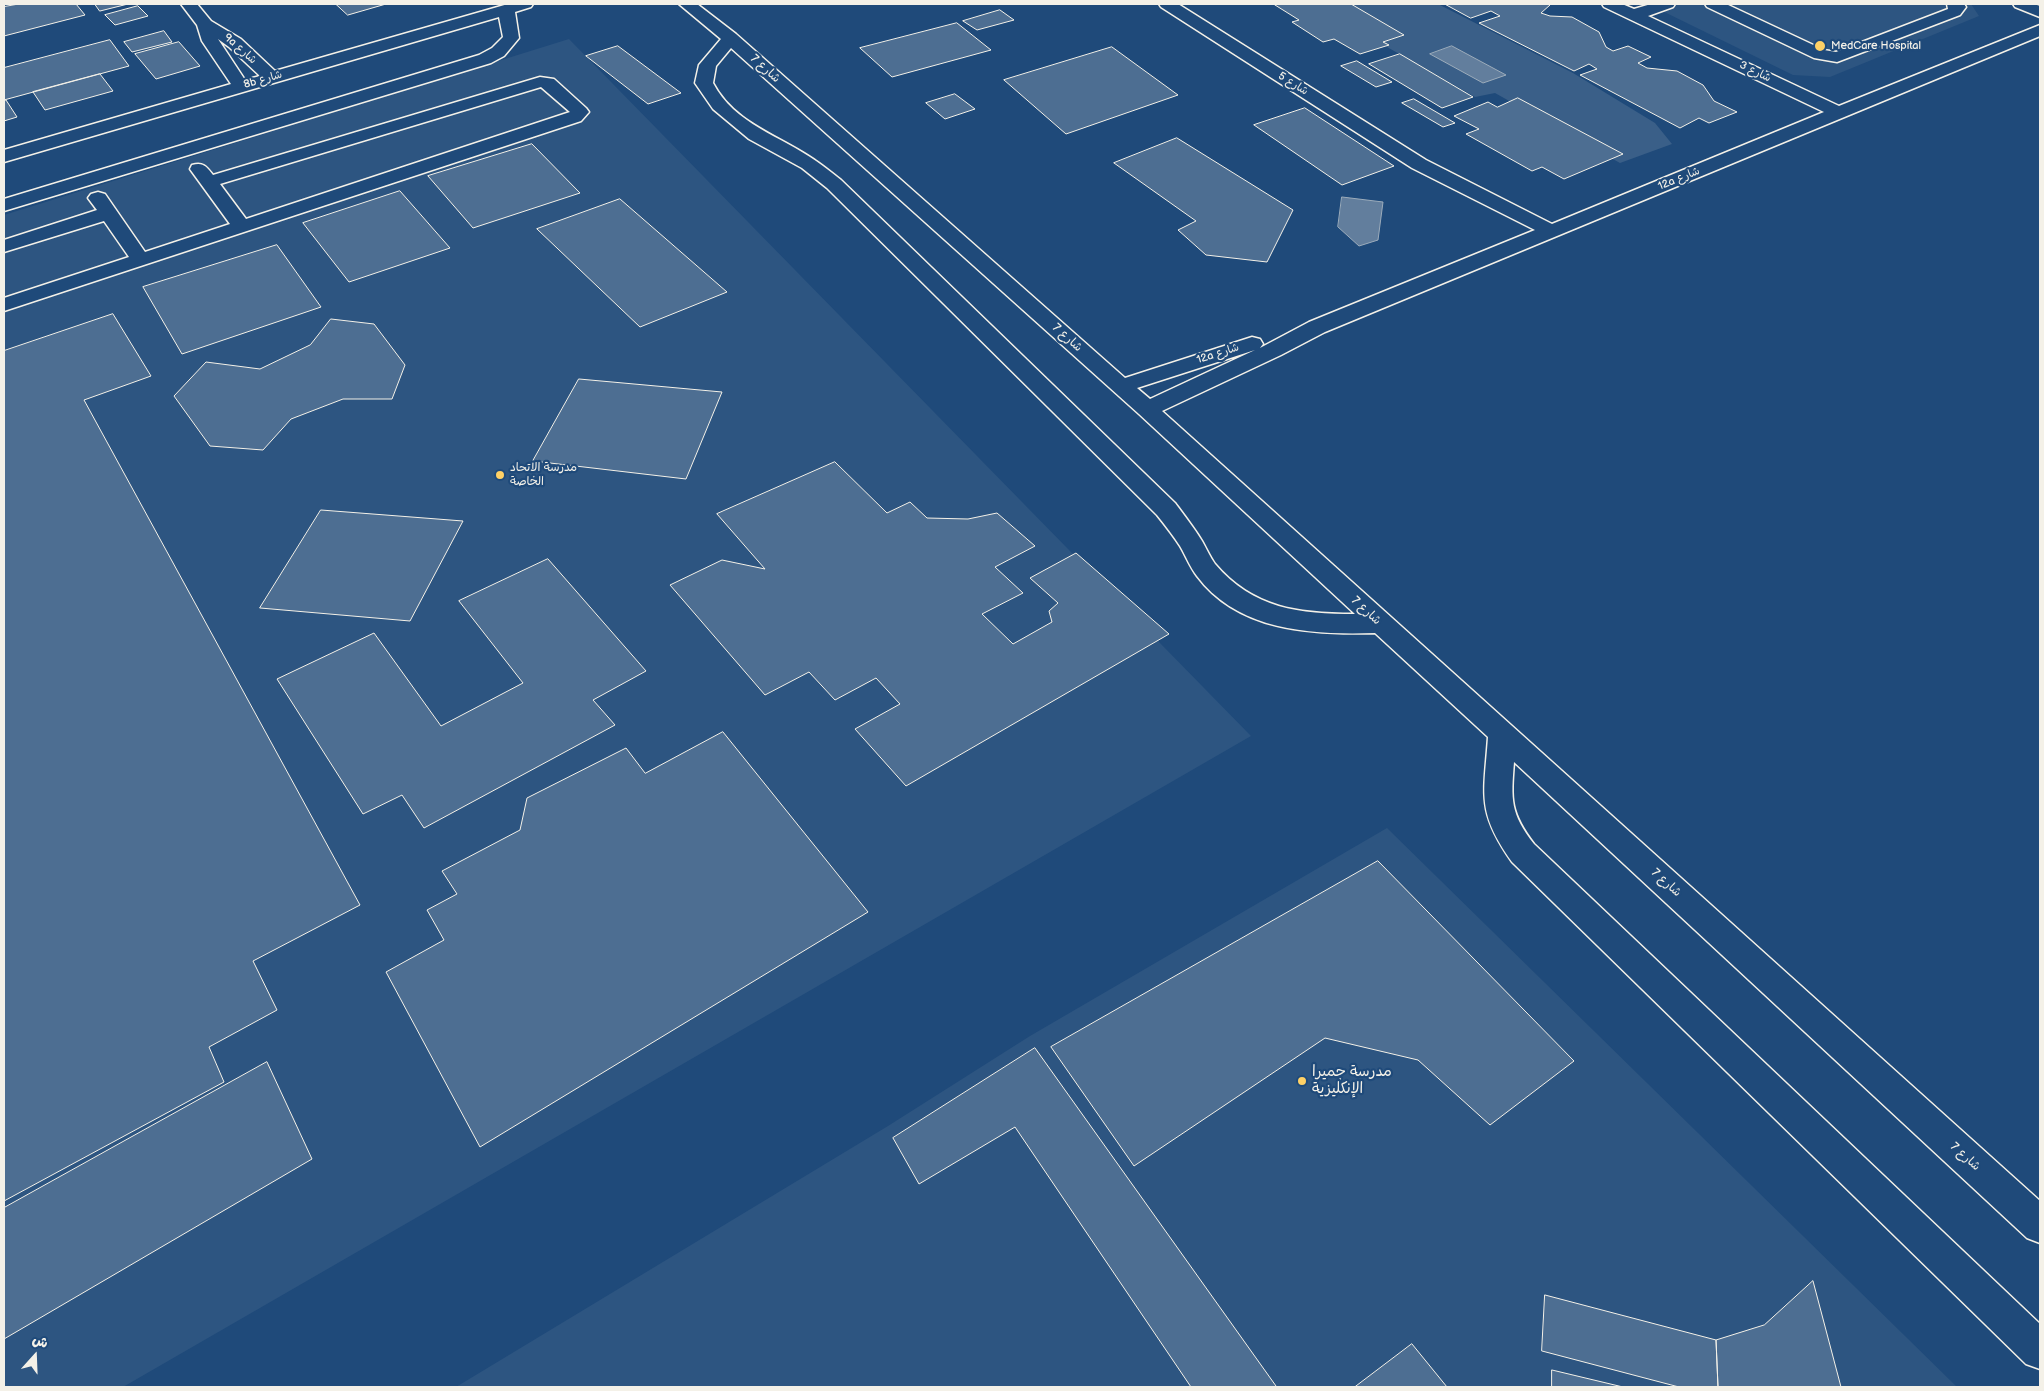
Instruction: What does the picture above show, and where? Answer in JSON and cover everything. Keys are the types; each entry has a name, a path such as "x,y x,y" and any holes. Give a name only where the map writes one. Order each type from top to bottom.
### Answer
{"street":[{"name":"9a شارع","path":"189,4 205,24 235,43 272,78"},
{"name":"شارع 7","path":"687,4 730,38 1122,386 1378,623 1502,733 2040,1225"},
{"name":"شارع 5","path":"1167,4 1419,164 1551,231"},
{"name":"شارع 3","path":"1610,4 1839,112"},
{"path":"1633,15 1667,4"},
{"path":"1712,4 1820,54 1837,57 1954,12 1958,7 1955,4"},
{"path":"2021,4 2040,12"},
{"path":"4,206 485,59 498,52 511,38 520,5"},
{"name":"8b شارع","path":"4,156 520,5"},
{"name":"9a شارع","path":"205,24 210,41 241,87"},
{"name":"12a شارع","path":"1147,409 1317,328 2040,30"},
{"name":"شارع 3","path":"1671,34 1682,44 1710,62 1820,121"},
{"path":"730,38 708,65 705,74 704,83 714,100 755,134 809,164 834,184 1166,509 1181,529 1205,569 1222,589 1246,605 1274,616 1332,625 1378,623"},
{"path":"4,305 575,117 580,112 548,83 540,82 208,182"},
{"path":"185,150 241,226"},
{"name":"شارع 5","path":"1419,164 1445,187 1526,241"},
{"path":"85,181 140,260"},
{"path":"4,246 108,213"},
{"name":"12a شارع","path":"1122,386 1232,350 1317,328"},
{"path":"1502,733 1498,796 1501,816 1510,835 1523,853 2040,1350"}],"shaded area":[{"path":"1337,4 1438,4 1573,73 1655,123 1672,144 1620,163 1495,93 1475,97 1373,39 1386,34"},
{"name":"MedCare Hospital","path":"1648,4 1971,4 1979,16 1830,77 1793,75"},
{"name":"مدرسة الاتحاد الخاصة","path":"569,39 1251,736 123,1387 4,1387 4,215"},
{"path":"1452,46 1506,75 1483,83 1430,54"},
{"path":"1342,197 1383,202 1378,240 1359,246 1338,227"},
{"name":"مدرسة جميرا الإنكليزية","path":"1387,828 1957,1387 456,1387 888,1126 1030,1036"}],"building":[{"path":"19,4 76,4 85,15 4,36 4,7"},
{"path":"95,4 128,4 100,11"},
{"path":"336,4 386,4 348,15"},
{"path":"1351,4 1404,35 1383,42 1389,45 1360,54 1334,39 1323,42 1292,22 1299,20 1275,5"},
{"path":"1445,4 1548,4 1550,5 1541,13 1550,16 1572,17 1599,32 1606,47 1613,51 1628,46 1651,57 1638,63 1647,68 1677,71 1703,85 1714,101 1737,112 1709,123 1699,118 1680,128 1580,75 1597,69 1589,64 1574,71 1479,23 1500,16 1491,11 1471,18"},
{"path":"138,6 148,16 115,25 105,15"},
{"path":"1000,10 1014,20 977,30 963,21"},
{"path":"957,23 991,50 892,77 860,48"},
{"path":"164,31 172,42 132,52 124,42"},
{"path":"110,40 129,66 4,100 4,68"},
{"path":"179,42 200,66 156,79 135,54"},
{"path":"618,46 681,93 648,104 586,56"},
{"path":"1112,47 1178,95 1066,134 1004,80"},
{"path":"1400,54 1473,97 1442,108 1369,64"},
{"path":"1357,61 1392,82 1376,87 1341,66"},
{"path":"100,74 113,91 45,110 33,92"},
{"path":"955,94 975,109 945,119 926,103"},
{"path":"1518,98 1623,154 1564,179 1542,167 1532,171 1466,134 1479,129 1454,116 1488,102 1497,107"},
{"path":"1414,99 1455,123 1443,127 1402,103"},
{"path":"4,100 6,100 17,117 4,121"},
{"path":"1305,108 1394,166 1342,185 1254,125"},
{"path":"1177,138 1293,210 1267,262 1206,255 1178,230 1196,221 1114,163"},
{"path":"532,144 580,193 473,228 428,176"},
{"path":"400,191 450,248 349,282 303,223"},
{"path":"620,199 727,292 640,327 537,229"},
{"path":"277,245 321,307 182,354 143,287"},
{"path":"113,314 151,376 84,400 360,905 253,961 277,1010 209,1047 224,1082 4,1201 4,351"},
{"path":"331,319 374,324 405,365 392,399 343,399 291,419 263,450 210,446 174,396 206,362 260,369 310,345"},
{"path":"579,379 722,392 686,479 533,461"},
{"path":"835,462 887,513 910,502 927,518 968,519 997,513 1035,546 995,567 1023,593 982,614 1013,644 1052,622 1049,611 1058,603 1030,578 1076,553 1169,634 906,786 855,729 900,704 876,678 835,700 809,672 765,695 670,585 722,560 765,569 717,514"},
{"path":"321,510 463,521 410,621 260,608"},
{"path":"548,559 646,671 593,700 615,725 424,828 402,795 363,814 277,679 374,633 441,726 523,683 459,601"},
{"path":"723,732 868,912 480,1147 386,972 444,940 427,910 457,894 442,871 520,830 527,798 626,748 645,773"},
{"path":"1378,861 1574,1061 1490,1125 1418,1060 1325,1038 1134,1166 1051,1047"},
{"path":"1035,1048 1276,1386 1191,1387 1015,1127 919,1184 893,1138"},
{"path":"267,1062 312,1159 4,1339 4,1208"},
{"path":"1813,1281 1841,1387 1718,1387 1716,1340 1764,1325"},
{"path":"1545,1295 1716,1340 1718,1387 1679,1387 1542,1351"},
{"path":"1412,1344 1447,1387 1355,1387"},
{"path":"1552,1370 1623,1387 1552,1387"}],"place":[{"name":"MedCare Hospital","path":"1820,46"},
{"name":"مدرسة الاتحاد الخاصة","path":"500,475"},
{"name":"مدرسة جميرا الإنكليزية","path":"1302,1081"}]}
